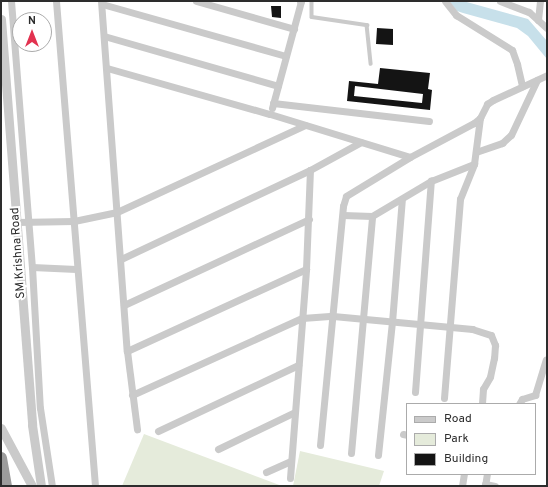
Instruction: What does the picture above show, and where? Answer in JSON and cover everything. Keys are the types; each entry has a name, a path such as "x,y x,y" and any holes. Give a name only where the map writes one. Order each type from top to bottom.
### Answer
{"highway":[{"path":"1,458 6,486"}],"street":[{"path":"11,1 32,266 40,408 52,486"},
{"path":"56,1 74,221 76,269 95,486"},
{"path":"196,1 294,29"},
{"path":"270,114 294,29 300,1"},
{"path":"445,1 456,15 512,50 522,86"},
{"path":"500,1 520,7 547,28"},
{"path":"538,20 540,1"},
{"path":"138,429 132,395 124,305 102,3 286,56"},
{"name":"SM Krishna Road","path":"1,19 32,425 41,486"},
{"path":"104,36 278,86"},
{"path":"107,68 270,114 410,157"},
{"path":"444,398 460,199 474,164 480,118 487,104 493,100 547,75"},
{"path":"476,152 502,142 511,135 537,80"},
{"path":"273,103 429,121"},
{"path":"320,446 346,196 410,157 480,118"},
{"path":"17,222 74,221 118,212 305,125"},
{"path":"121,259 310,170 361,142"},
{"path":"343,215 372,216 431,181 474,164"},
{"path":"290,478 306,269 310,170"},
{"path":"415,392 431,181"},
{"path":"378,456 392,322 402,199"},
{"path":"351,453 372,216"},
{"path":"124,305 309,219"},
{"path":"32,266 76,269"},
{"path":"128,351 306,269"},
{"path":"132,395 302,318 333,316 421,324 478,331 491,335 495,345 493,367 490,377 483,390 482,403"},
{"path":"520,403 522,399 535,395 546,360"},
{"path":"158,431 298,365"},
{"path":"218,449 295,412"},
{"path":"1,428 32,486"},
{"path":"266,472 291,462"},
{"path":"462,486 464,475"},
{"path":"487,475 485,485 494,486"}],"lane":[{"path":"312,1 312,17 366,25 371,64"}],"green space":[{"path":"144,434 282,486 122,486"},
{"path":"300,451 384,471 379,486 293,486"}],"water":[{"path":"449,1 463,1 528,19 547,41 547,59 528,36 517,28 457,11"}],"building":[{"path":"271,6 281,6 281,18 272,17"},
{"path":"377,28 393,29 393,45 376,44"},
{"path":"380,68 430,73 428,89 432,90 430,110 347,101 349,81 378,84","holes":["355,86 423,94 422,103 354,96"]}]}
